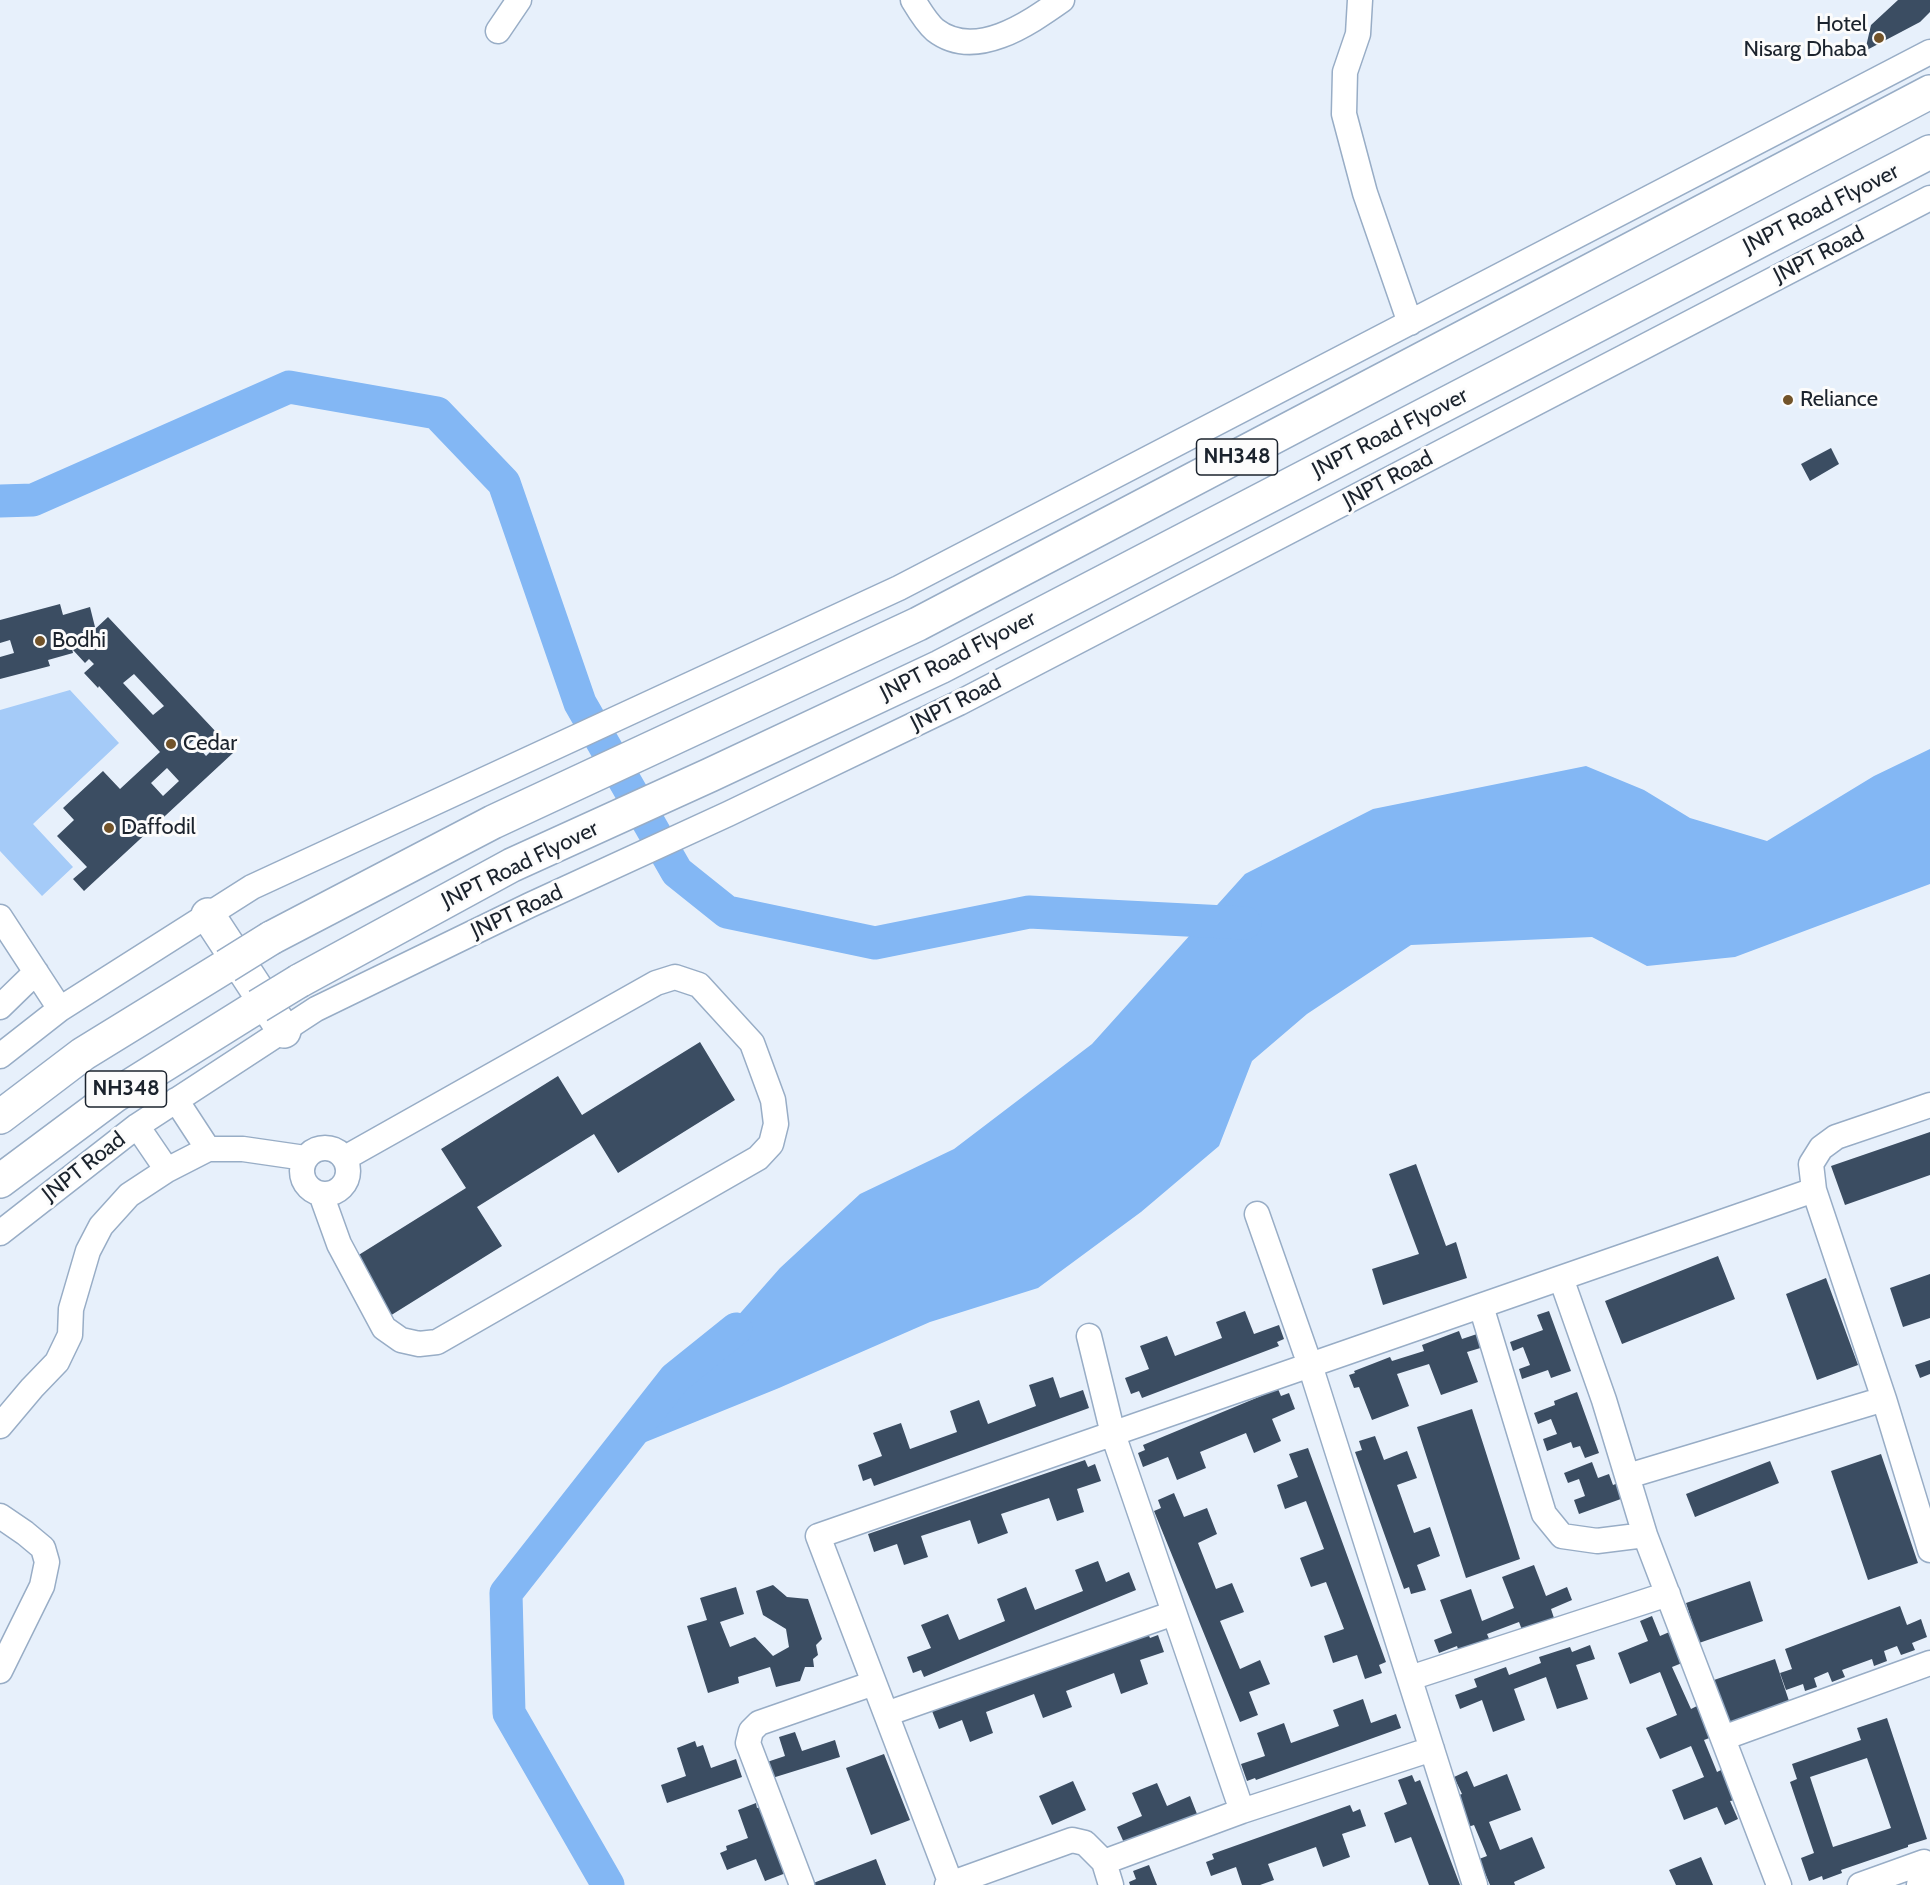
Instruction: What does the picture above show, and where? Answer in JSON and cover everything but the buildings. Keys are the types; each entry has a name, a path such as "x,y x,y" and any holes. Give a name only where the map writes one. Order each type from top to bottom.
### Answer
{"highway":[{"name":"JNPT Road Flyover","path":"0,1118 83,1054 271,938 482,827 918,624 1930,92"},
{"name":"JNPT Road Flyover","path":"0,1181 114,1096 258,1006 299,981 512,865 710,776 940,667 1930,152"},
{"path":"208,915 284,1030"}],"street":[{"path":"498,31 519,0"},
{"path":"913,0 935,30 955,40 972,41 1004,36 1062,0"},
{"path":"1360,0 1358,34 1345,72 1344,114 1365,194 1410,323"},
{"path":"0,1056 60,1009 252,887 899,588 1930,52"},
{"name":"JNPT Road","path":"0,1233 137,1125 316,1010 530,905 728,814 959,703 1930,198"},
{"path":"0,917 60,1009"},
{"path":"0,1006 36,972"},
{"path":"321,1194 339,1244 384,1328 401,1340 419,1344 437,1342 758,1158 771,1144 776,1124 773,1100 752,1043 699,985 675,977 656,983 345,1158"},
{"path":"176,1100 208,1149"},
{"path":"1930,1105 1836,1137 1821,1148 1811,1164 1814,1190 1884,1399 1930,1550"},
{"path":"137,1125 167,1170"},
{"path":"325,1147 339,1152 348,1165 347,1180 336,1192 329,1194 314,1192 303,1180 302,1165 305,1158 317,1149 325,1147"},
{"path":"0,1426 57,1362 70,1335 71,1309 88,1251 101,1227 129,1195 167,1170 208,1149 243,1149 305,1158"},
{"path":"1112,1885 1104,1862 1085,1843 1072,1840 949,1884 818,1536 1814,1190"},
{"path":"1257,1214 1310,1365 1475,1885"},
{"path":"1561,1278 1605,1400 1645,1535 1779,1885"},
{"path":"1480,1306 1544,1514 1562,1536 1597,1541 1645,1535"},
{"path":"1089,1336 1113,1434 1242,1811"},
{"path":"1628,1476 1884,1399"},
{"path":"0,1516 43,1548 47,1562 42,1586 0,1671"},
{"path":"1410,1678 1668,1594"},
{"path":"886,1714 1174,1613"},
{"path":"1723,1738 1930,1663"},
{"path":"802,1885 748,1743 751,1731 759,1723 874,1683"},
{"path":"1104,1862 1242,1811 1432,1749"},
{"path":"1860,1885 1924,1865"}],"shaded area":[{"path":"70,690 119,743 33,824 73,867 42,896 0,851 0,710"},
{"path":"1930,749 1930,884 1735,957 1647,966 1592,937 1411,945 1307,1014 1252,1061 1219,1146 1141,1212 1038,1288 930,1322 779,1388 616,1454 780,1268 860,1194 954,1149 1092,1044 1245,874 1373,809 1586,766 1644,790 1690,818 1767,841 1874,776"}],"waterway":[{"path":"0,501 33,500 289,387 437,413 504,483 580,703 677,872 727,912 875,943 1029,912 1245,923"},
{"path":"608,1885 509,1713 506,1593 675,1378 736,1329"}],"place":[{"name":"Hotel Nisarg Dhaba","path":"1879,38"},
{"name":"Reliance","path":"1788,400"},
{"name":"Bodhi","path":"40,641"},
{"name":"Cedar","path":"171,744"},
{"name":"Daffodil","path":"109,828"}]}
